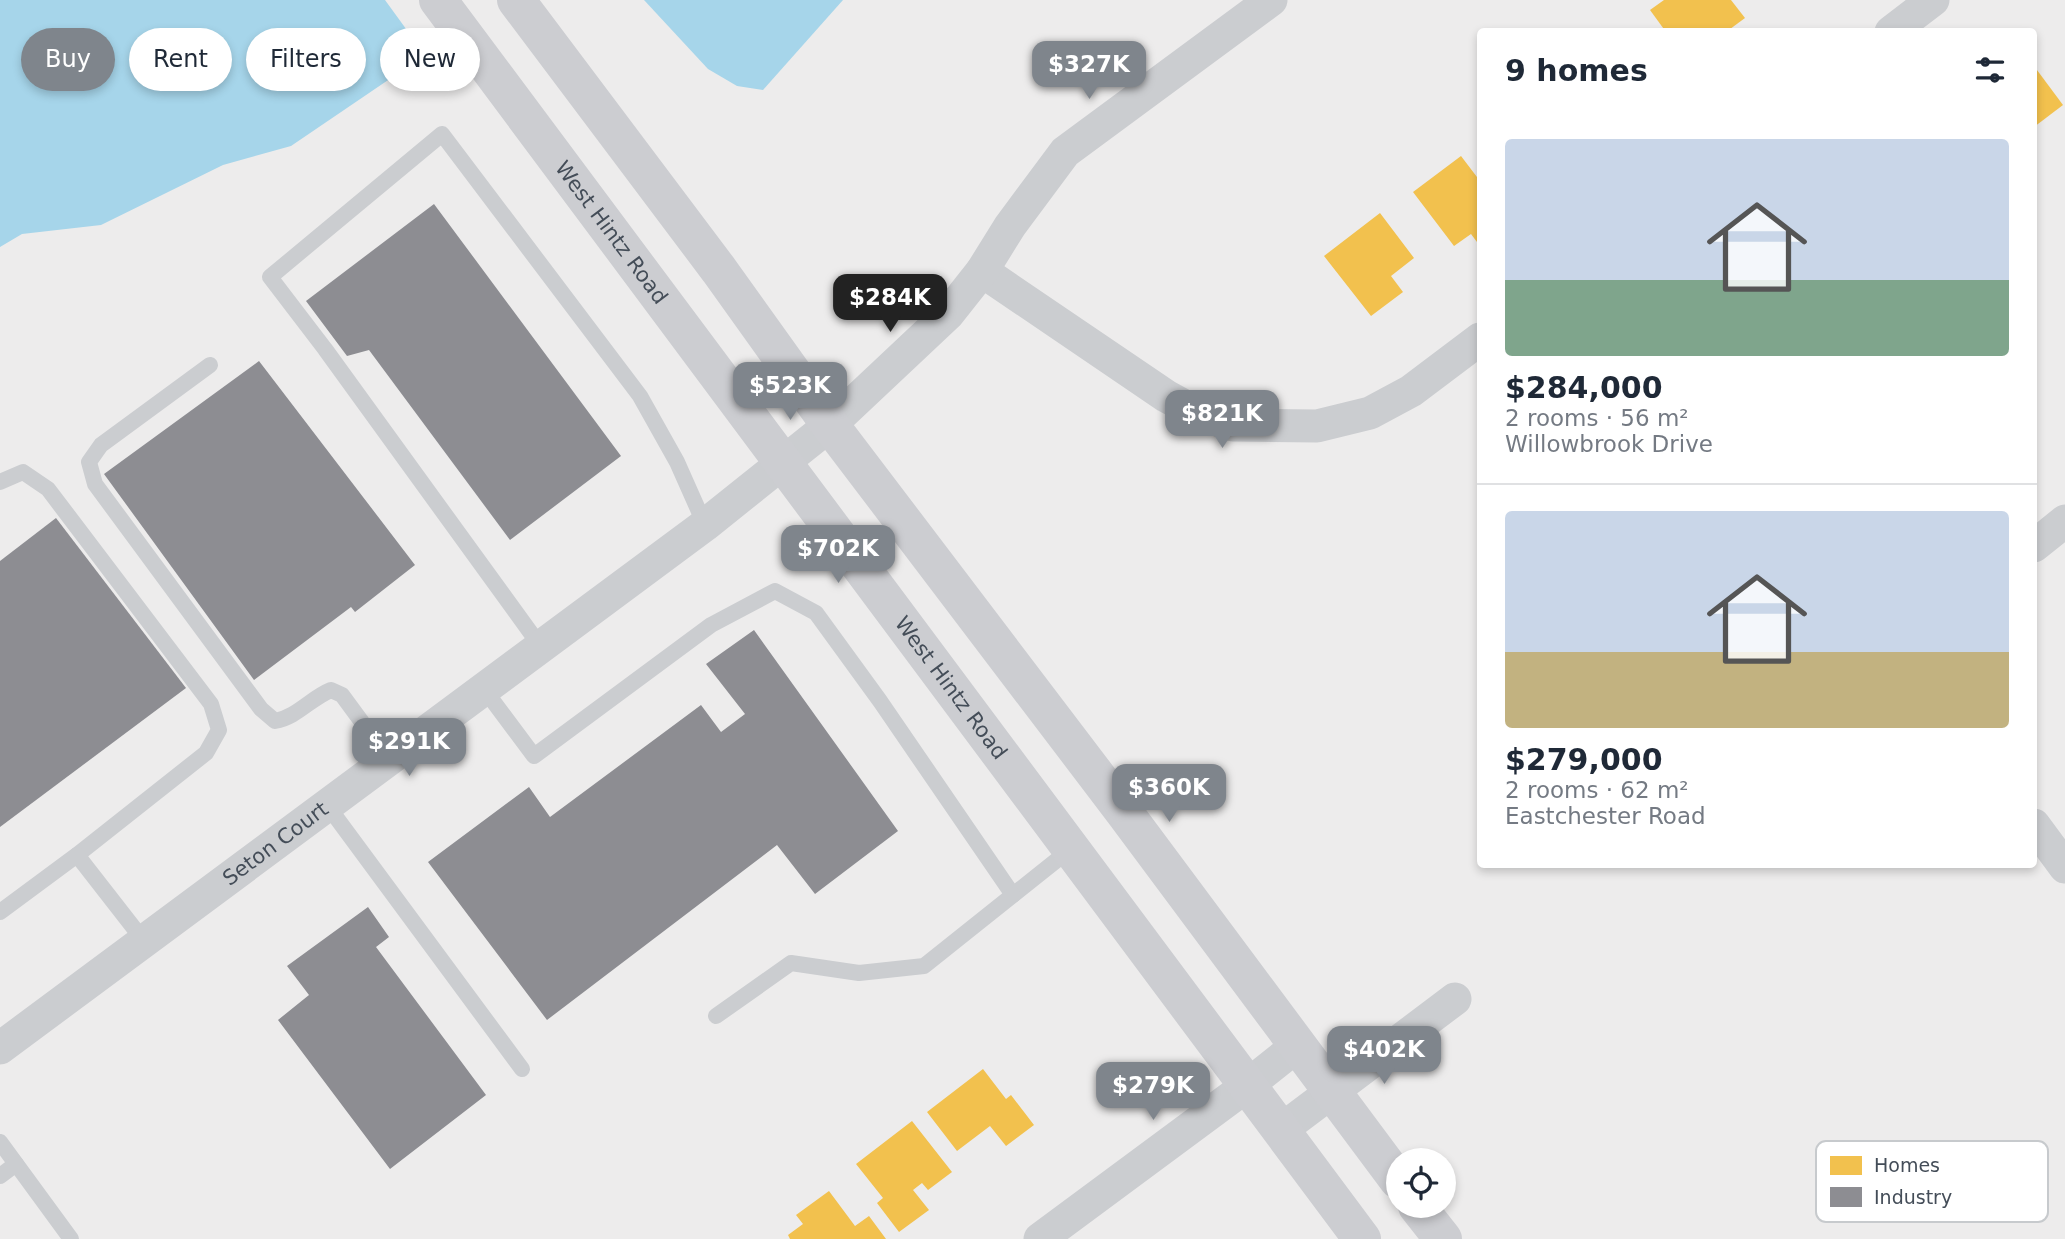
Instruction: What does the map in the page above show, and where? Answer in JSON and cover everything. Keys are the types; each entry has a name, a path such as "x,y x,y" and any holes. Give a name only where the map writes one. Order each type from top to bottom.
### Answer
{"main road":[{"name":"West Hintz Road","path":"438,0 1362,1239"},
{"path":"516,0 719,270 830,425 1386,1164"},
{"path":"1426,1218 1443,1239"}],"street":[{"name":"Seton Court","path":"0,1048 705,524 830,425 948,314 982,271 1010,226 1065,152 1271,0"},
{"path":"1896,28 1933,0"},
{"path":"982,271 1166,396 1199,415 1233,425 1317,426 1370,413 1411,391 1477,341"},
{"path":"2037,543 2065,521"},
{"path":"2037,829 2065,867"},
{"path":"1281,1130 1455,999"},
{"path":"1040,1239 1298,1045"}],"lane":[{"path":"541,646 270,277 442,134 640,396 677,462 705,524"},
{"path":"210,365 101,445 89,462 94,484 261,709 275,721 287,719 319,694 331,690 342,695 389,759"},
{"path":"0,482 23,472 48,489 211,704 219,730 206,753 0,912"},
{"path":"484,689 534,756 711,625 775,591 816,613 1013,895"},
{"path":"327,805 522,1069"},
{"path":"716,1016 791,963 859,972 924,966 1072,848"},
{"path":"77,855 144,942"},
{"path":"0,1142 71,1239"},
{"path":"0,1176 16,1164"}],"water":[{"path":"0,0 385,0 405,28 380,28 380,86 291,146 223,165 101,225 22,234 0,247"},
{"path":"644,0 843,0 763,90 737,86 708,69"}],"building: Homes":[{"path":"1664,0 1731,0 1745,18 1731,28 1663,28 1650,10"},
{"path":"2037,70 2063,105 2037,125"},
{"path":"1461,156 1477,177 1477,242 1471,234 1454,246 1413,192"},
{"path":"1380,213 1414,258 1391,276 1403,292 1371,316 1324,256"},
{"path":"983,1069 1006,1099 1011,1095 1034,1125 1006,1146 990,1126 957,1151 927,1112"},
{"path":"912,1121 952,1172 928,1190 922,1183 913,1190 929,1210 899,1232 877,1203 883,1198 856,1164"},
{"path":"829,1191 855,1226 869,1216 886,1239 790,1239 788,1235 803,1224 796,1215"}],"building: Industry":[{"path":"434,204 621,456 510,540 369,350 347,356 306,301"},
{"path":"259,361 415,565 355,612 351,607 254,680 104,474"},
{"path":"56,518 186,688 0,827 0,561"},
{"path":"754,630 898,831 815,894 777,845 547,1020 428,862 529,787 550,817 701,705 721,732 745,714 706,664"},
{"path":"368,907 389,937 376,947 486,1095 390,1169 278,1020 309,995 287,966"}]}
